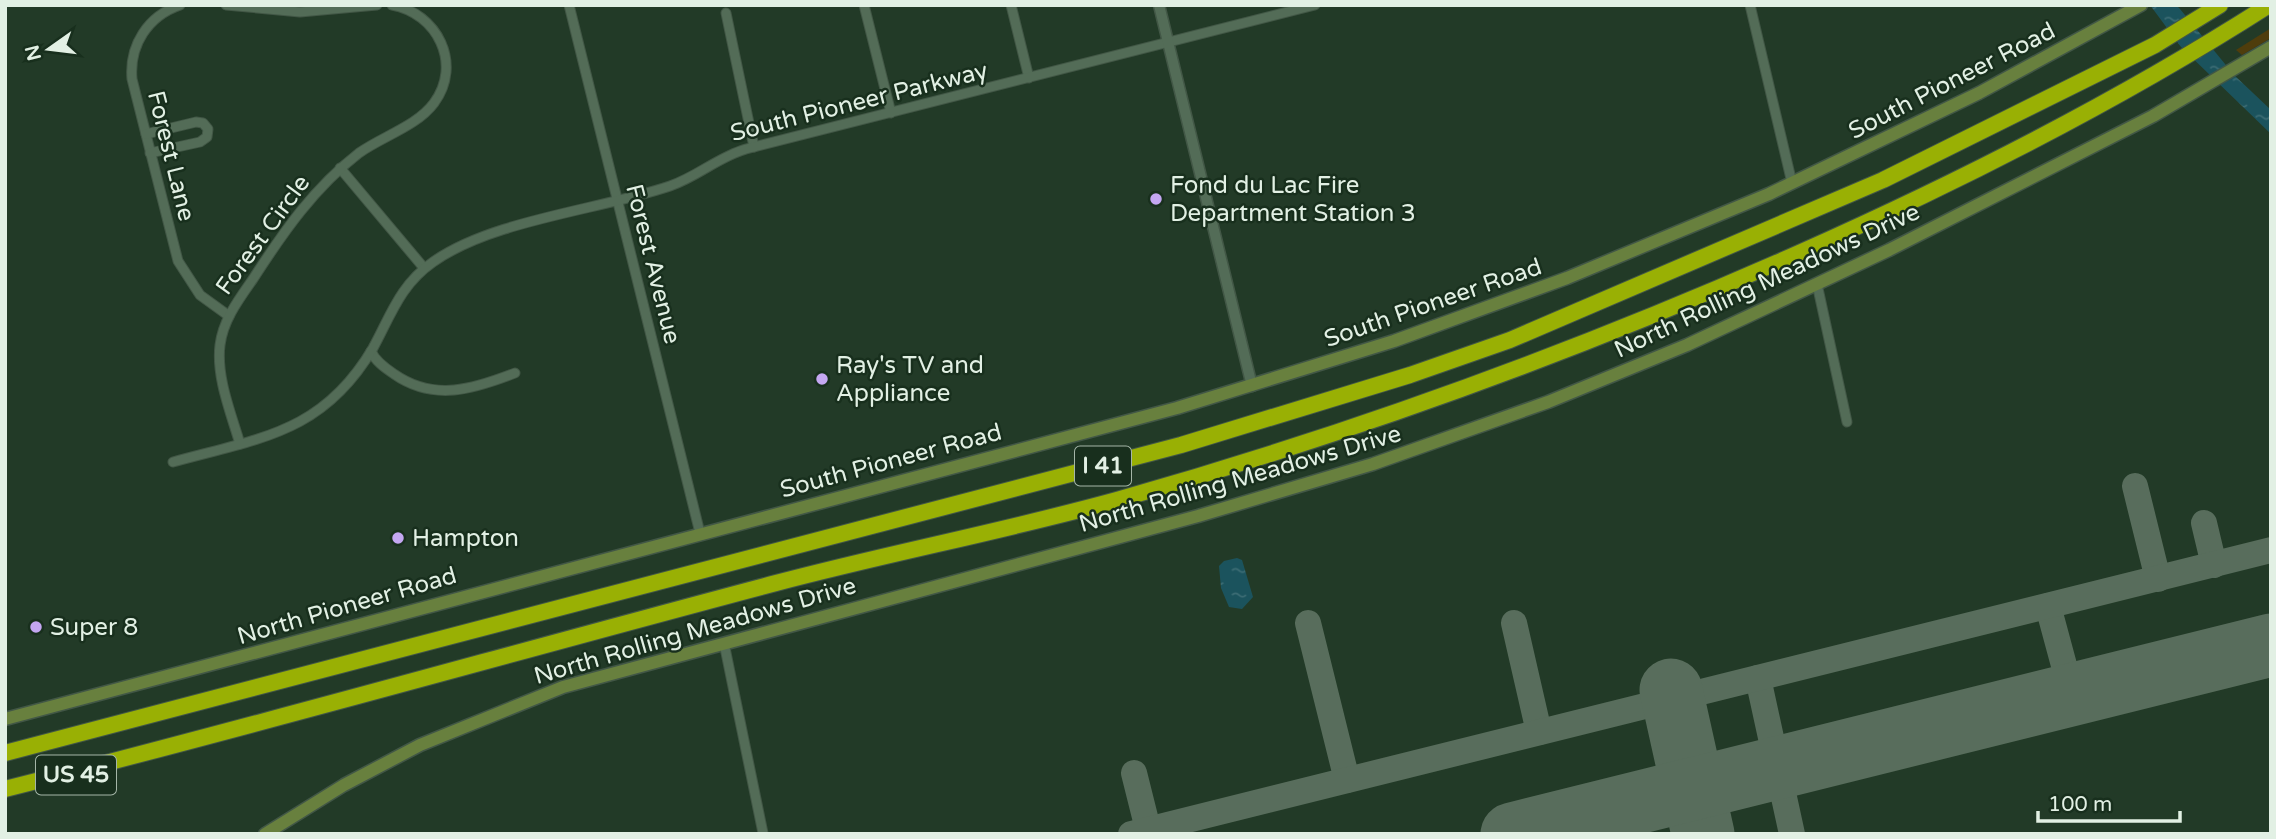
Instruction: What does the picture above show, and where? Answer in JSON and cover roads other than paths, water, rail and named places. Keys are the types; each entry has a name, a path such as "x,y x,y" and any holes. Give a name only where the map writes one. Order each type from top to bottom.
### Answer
{"highway":[{"name":"I 41","path":"5,789 147,754 859,561 1114,500 1421,403 1678,307 1896,210 2040,137 2173,65 2269,5"},
{"name":"I 41","path":"5,753 1168,448 1410,375 1510,340 1883,180 2155,45 2216,7"},
{"name":"US 45","path":"5,797 147,754"}],"main road":[{"name":"South Pioneer Road","path":"699,533 1252,386 1394,341 1524,295 1667,238 1792,183 1979,93 2138,6"},
{"name":"North Rolling Meadows Drive","path":"265,834 367,772 495,712 592,678 1180,521 1373,464 1575,391 1687,345 1817,285 2143,121 2271,47"},
{"name":"North Pioneer Road","path":"5,719 204,668 699,533"}],"street":[{"name":"Forest Lane","path":"180,5 154,20 135,48 132,79 183,271 203,298 229,316"},
{"path":"230,6 308,12 377,5"},
{"name":"Forest Circle","path":"240,444 220,366 221,339 229,316 292,220 340,168 377,141 425,113 437,99 444,84 446,58 437,34 417,14 392,5"},
{"name":"Forest Avenue","path":"569,5 699,533"},
{"path":"864,5 891,113"},
{"path":"1011,5 1029,78"},
{"path":"1160,5 1252,386"},
{"name":"South Pioneer Parkway","path":"173,462 279,433 314,415 345,386 371,351 397,297 424,268 449,251 478,238 674,185 721,158 754,147 1315,5"},
{"path":"1750,5 1792,183"},
{"path":"726,13 754,147"},
{"path":"146,134 195,122 203,123 208,129 207,137 201,142 150,153"},
{"path":"340,168 424,268"},
{"path":"1817,285 1847,422"},
{"path":"371,351 379,363 398,378 435,390 470,389 515,373"},
{"path":"723,643 763,833"}],"water":[{"path":"2150,5 2176,5 2180,9 2234,75 2271,110 2271,134 2181,47"},
{"path":"1237,558 1242,560 1253,597 1242,609 1229,607 1221,588 1219,566 1224,561"}],"place":[{"name":"Fond du Lac Fire Department Station 3","path":"1156,199"},
{"name":"Ray's TV and Appliance","path":"822,379"},
{"name":"Hampton","path":"398,538"},
{"name":"Super 8","path":"36,627"}]}
